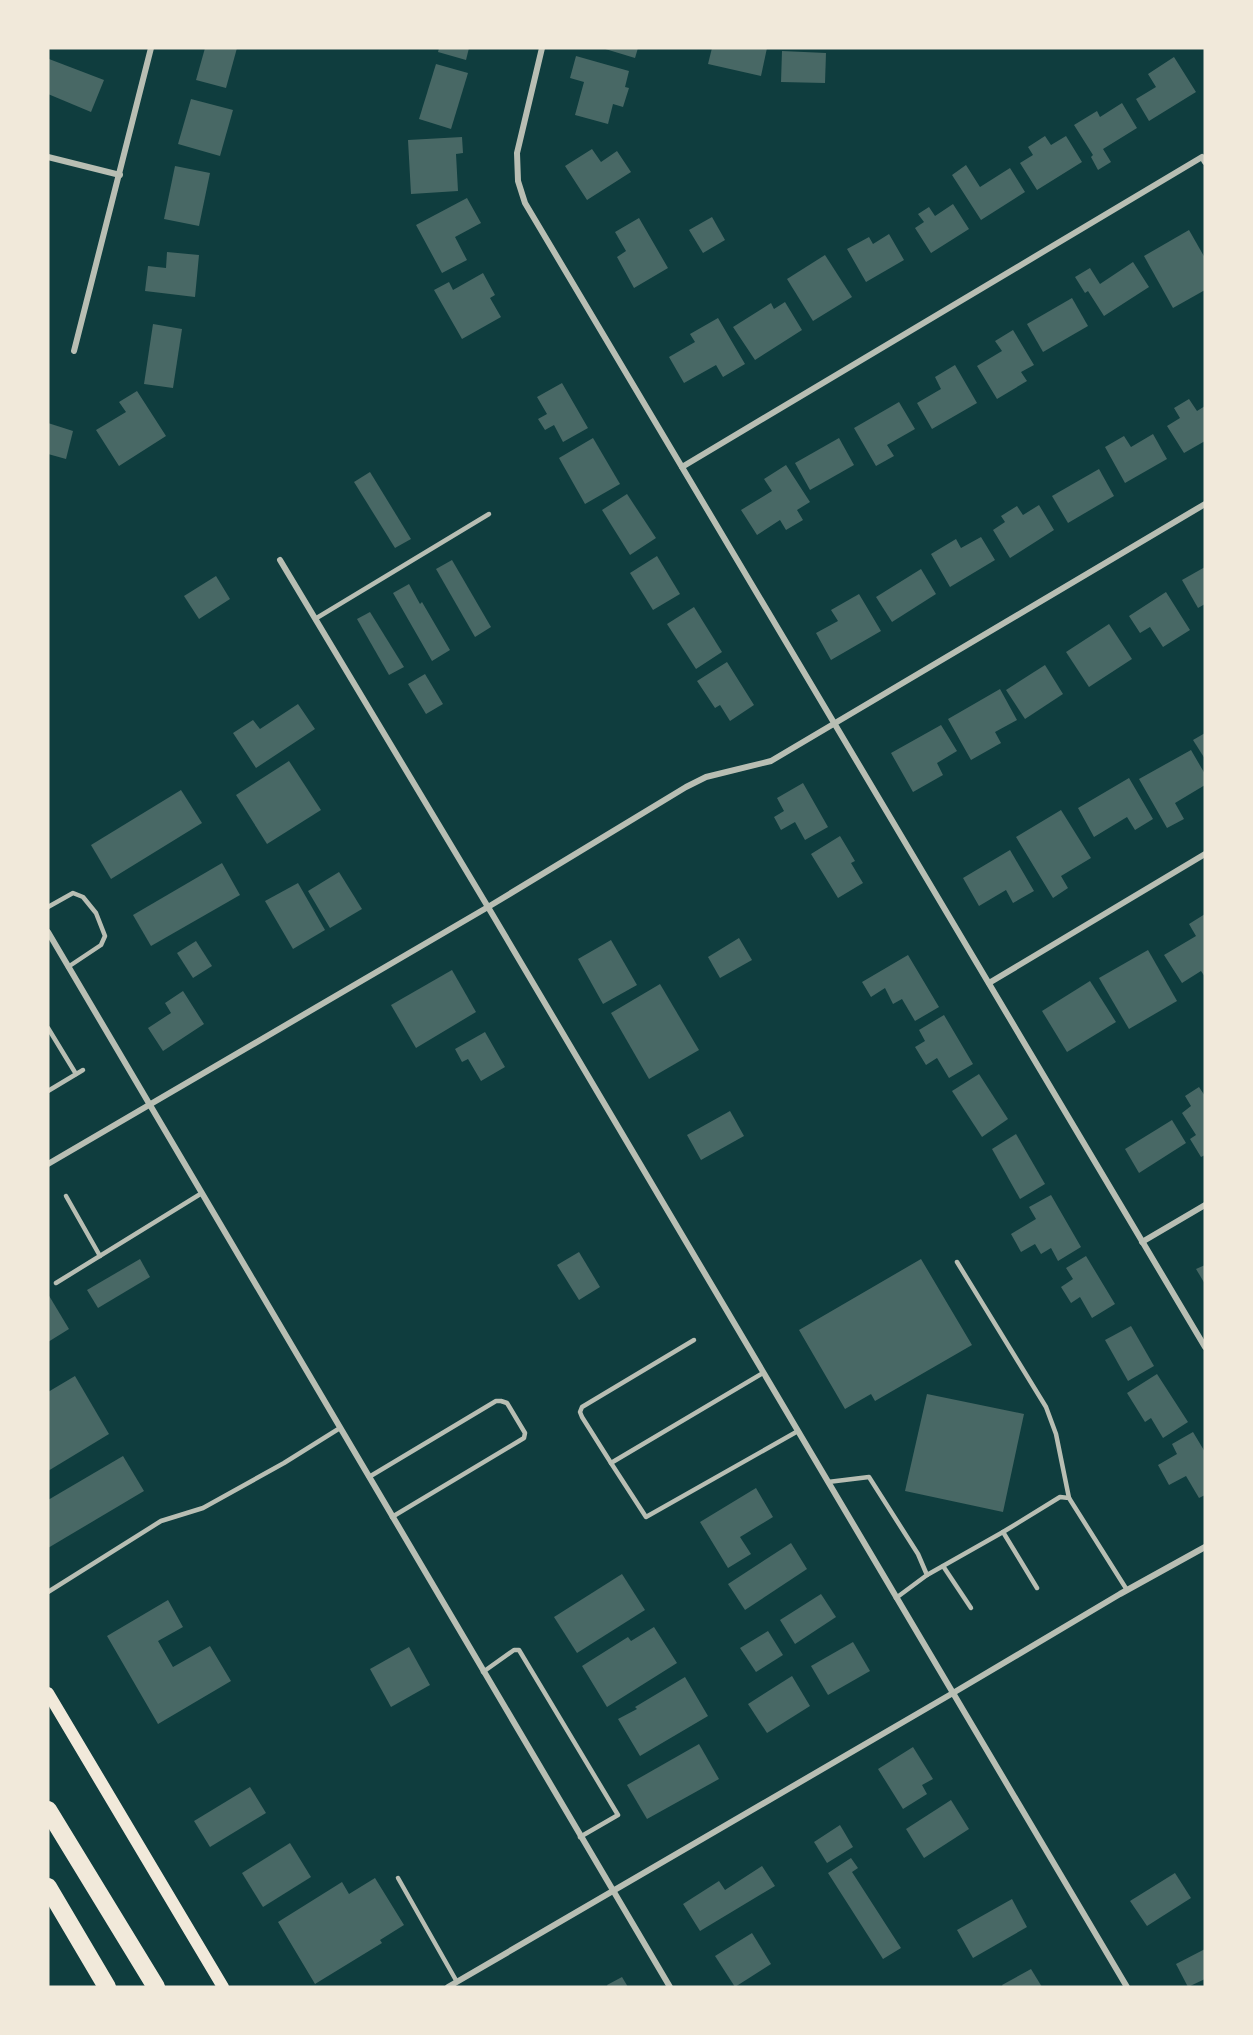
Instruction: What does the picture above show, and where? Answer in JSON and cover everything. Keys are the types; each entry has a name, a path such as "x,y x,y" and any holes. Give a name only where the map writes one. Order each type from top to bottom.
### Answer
{"highway":[{"path":"48,1810 156,1987"},
{"path":"48,1887 107,1987"}],"main road":[{"path":"48,1693 223,1987"}],"street":[{"path":"74,351 151,48"},
{"path":"542,48 517,153 518,181 525,203 1205,1347"},
{"path":"48,157 120,175"},
{"path":"682,467 1202,157 1205,162"},
{"path":"48,1164 488,907 686,787 706,777 771,761 1205,504"},
{"path":"280,560 1127,1987"},
{"path":"989,983 1205,854"},
{"path":"48,932 670,1987"},
{"path":"1143,1242 1205,1205"},
{"path":"448,1987 953,1694 1127,1590 1205,1547"}],"lane":[{"path":"315,619 489,514"},
{"path":"48,907 73,894 83,897 96,913 105,936 101,945 68,967"},
{"path":"48,1028 76,1074"},
{"path":"48,1091 83,1070"},
{"path":"56,1282 202,1193"},
{"path":"66,1196 100,1256"},
{"path":"957,1262 1046,1407 1056,1434 1069,1498 1127,1590"},
{"path":"694,1340 582,1407 580,1412 646,1517 798,1431"},
{"path":"611,1463 763,1373"},
{"path":"369,1477 496,1401 507,1403 525,1433 524,1438 392,1517"},
{"path":"48,1592 161,1521 203,1508 284,1463 340,1428"},
{"path":"828,1482 869,1477 918,1554 927,1575"},
{"path":"896,1598 927,1575 1060,1497 1069,1498"},
{"path":"1002,1532 1037,1588"},
{"path":"943,1566 971,1608"},
{"path":"483,1672 514,1650 519,1650 618,1815 580,1837"},
{"path":"398,1878 457,1982"}],"building":[{"path":"205,48 237,48 226,88 196,80"},
{"path":"439,48 469,48 466,60 438,52"},
{"path":"602,48 638,48 635,58"},
{"path":"712,48 767,48 761,76 708,64"},
{"path":"782,51 826,53 825,83 781,82"},
{"path":"576,56 629,71 625,87 629,88 623,107 613,104 608,124 575,115 584,82 570,78"},
{"path":"1174,57 1196,92 1149,121 1136,99 1156,87 1148,74"},
{"path":"49,59 104,80 91,112 48,94"},
{"path":"436,64 468,73 451,129 419,119"},
{"path":"191,99 233,110 220,156 178,144"},
{"path":"1122,103 1137,128 1103,149 1111,162 1098,170 1091,157 1093,155 1074,125 1097,111 1100,117"},
{"path":"1045,136 1051,145 1066,136 1082,162 1037,190 1020,163 1033,155 1028,147"},
{"path":"462,137 463,153 456,154 458,191 411,194 408,140"},
{"path":"592,149 601,162 617,151 631,172 587,200 565,166"},
{"path":"966,165 980,187 1010,168 1025,192 981,220 952,175"},
{"path":"175,166 210,173 199,226 164,219"},
{"path":"467,198 481,223 455,237 467,260 442,273 416,225"},
{"path":"953,204 969,229 931,253 915,228 924,222 918,214 929,207 935,216"},
{"path":"712,217 725,240 703,253 689,230"},
{"path":"639,218 668,268 634,288 617,257 626,251 615,232"},
{"path":"1189,230 1205,258 1205,290 1173,308 1144,256"},
{"path":"889,234 904,260 866,282 847,249 869,237 873,244"},
{"path":"167,252 199,255 195,297 145,291 148,266 166,268"},
{"path":"825,255 852,297 813,321 787,279"},
{"path":"1133,262 1149,287 1104,316 1088,291 1085,293 1075,277 1090,268 1100,284"},
{"path":"483,273 495,295 490,298 501,317 462,339 434,290 449,282 453,290"},
{"path":"1072,298 1088,326 1043,352 1027,324"},
{"path":"785,302 802,330 755,360 733,327 771,303 774,309"},
{"path":"718,318 745,364 723,377 716,365 684,383 669,357 695,342 690,334"},
{"path":"153,324 182,329 173,388 144,384"},
{"path":"1013,330 1034,365 1021,372 1027,381 997,399 977,366 1002,351 995,341"},
{"path":"955,365 977,403 932,429 917,403 941,389 935,377"},
{"path":"562,383 588,428 563,442 554,425 545,430 538,419 547,414 537,397"},
{"path":"137,391 166,436 119,466 96,430 126,412 119,402"},
{"path":"1189,399 1197,411 1205,406 1205,441 1184,453 1167,426 1180,418 1174,408"},
{"path":"899,402 915,429 887,445 894,456 876,466 854,428"},
{"path":"48,423 73,431 66,459 48,454"},
{"path":"1153,434 1167,459 1125,483 1105,447 1124,436 1131,447"},
{"path":"593,438 620,484 585,504 559,458"},
{"path":"839,438 854,465 810,490 795,463"},
{"path":"786,465 810,502 797,510 803,520 786,530 780,520 757,535 741,510 772,491 764,479"},
{"path":"1099,469 1114,496 1068,523 1052,496"},
{"path":"370,472 411,539 395,548 354,482"},
{"path":"627,494 656,538 630,555 602,510"},
{"path":"1039,505 1054,530 1010,558 993,530 1005,522 1001,516 1017,506 1023,515"},
{"path":"981,537 995,560 950,587 931,554 956,539 961,548"},
{"path":"657,556 680,594 653,610 630,573"},
{"path":"452,560 491,627 475,637 436,569"},
{"path":"1205,567 1205,604 1198,608 1182,580"},
{"path":"921,569 936,594 892,622 876,597"},
{"path":"216,576 230,599 199,619 184,596"},
{"path":"409,584 450,650 432,661 393,593"},
{"path":"1166,592 1190,630 1163,647 1150,627 1140,633 1129,616"},
{"path":"859,594 881,631 831,660 816,633 838,621 831,610"},
{"path":"694,607 722,652 696,669 667,624"},
{"path":"370,612 404,667 389,675 357,619"},
{"path":"1109,624 1132,659 1089,687 1066,652"},
{"path":"727,662 754,705 730,721 720,705 715,708 697,681"},
{"path":"1045,665 1063,694 1025,719 1006,690"},
{"path":"425,674 443,704 426,714 408,684"},
{"path":"1000,689 1017,720 995,732 1001,743 971,760 948,719"},
{"path":"298,704 315,729 256,768 233,733 253,720 260,729"},
{"path":"941,725 957,751 937,763 943,775 913,792 891,753"},
{"path":"1205,733 1205,759 1193,740"},
{"path":"1191,750 1205,774 1205,785 1175,803 1184,819 1167,828 1139,779"},
{"path":"289,761 321,810 267,844 236,795"},
{"path":"1129,778 1153,819 1135,830 1127,817 1094,837 1078,808"},
{"path":"803,783 828,827 805,840 795,822 781,830 774,817 784,811 777,798"},
{"path":"181,790 202,823 111,879 91,845"},
{"path":"1061,810 1091,858 1061,876 1068,888 1053,898 1016,837"},
{"path":"840,836 855,861 851,863 863,883 838,898 811,854"},
{"path":"1010,850 1034,891 1013,903 1006,890 979,906 963,878"},
{"path":"222,863 240,895 151,946 133,915"},
{"path":"339,872 362,909 330,928 308,891"},
{"path":"298,883 325,930 293,949 265,901"},
{"path":"1205,914 1205,977 1201,971 1182,983 1164,955 1196,936 1189,924"},
{"path":"739,938 752,960 720,978 708,957"},
{"path":"611,940 637,985 603,1004 578,959"},
{"path":"196,941 212,966 193,978 177,953"},
{"path":"1148,950 1177,1001 1129,1029 1099,978"},
{"path":"908,955 939,1007 915,1021 902,999 893,1004 885,988 871,997 862,982"},
{"path":"452,970 476,1012 416,1048 391,1005"},
{"path":"1090,981 1116,1022 1067,1052 1042,1011"},
{"path":"660,984 699,1050 649,1079 611,1013"},
{"path":"183,991 204,1024 163,1051 148,1028 171,1013 165,1003"},
{"path":"944,1015 973,1064 949,1078 937,1058 926,1065 915,1047 925,1041 919,1030"},
{"path":"485,1032 505,1067 481,1081 468,1059 462,1062 455,1049"},
{"path":"979,1074 1008,1119 982,1137 952,1091"},
{"path":"1199,1087 1205,1096 1205,1155 1201,1157 1190,1139 1196,1135 1182,1113 1191,1106 1185,1096"},
{"path":"730,1111 744,1136 701,1160 687,1135"},
{"path":"1172,1120 1186,1143 1139,1173 1125,1149"},
{"path":"1016,1134 1045,1184 1020,1199 992,1149"},
{"path":"1051,1195 1081,1247 1058,1261 1051,1248 1041,1254 1035,1244 1021,1252 1011,1234 1036,1219 1029,1207"},
{"path":"579,1252 600,1287 579,1300 557,1265"},
{"path":"1086,1256 1115,1304 1092,1318 1080,1297 1071,1303 1061,1287 1073,1279 1066,1268"},
{"path":"140,1259 150,1277 98,1308 87,1290"},
{"path":"921,1259 972,1345 875,1401 871,1394 845,1409 799,1330"},
{"path":"1205,1265 1205,1284 1196,1269"},
{"path":"48,1294 69,1329 48,1342"},
{"path":"1131,1326 1154,1366 1128,1381 1105,1340"},
{"path":"1157,1374 1188,1422 1163,1438 1151,1418 1145,1422 1127,1393"},
{"path":"75,1376 109,1434 48,1471 48,1392"},
{"path":"927,1394 1024,1414 1003,1512 905,1491"},
{"path":"1193,1432 1205,1452 1205,1495 1199,1498 1186,1476 1169,1485 1158,1465 1177,1454 1172,1444"},
{"path":"123,1456 144,1491 48,1548 48,1500"},
{"path":"756,1488 773,1517 740,1537 751,1554 728,1568 700,1522"},
{"path":"791,1543 807,1569 745,1610 728,1584"},
{"path":"622,1574 645,1610 577,1653 554,1617"},
{"path":"821,1594 836,1617 795,1644 780,1620"},
{"path":"168,1600 183,1627 158,1641 173,1667 210,1646 231,1681 158,1724 107,1636"},
{"path":"654,1627 677,1663 607,1707 582,1666 628,1637 631,1641"},
{"path":"768,1631 783,1655 756,1672 740,1648"},
{"path":"853,1642 870,1671 828,1695 811,1666"},
{"path":"409,1647 430,1685 391,1707 370,1669"},
{"path":"792,1676 810,1706 767,1733 748,1704"},
{"path":"685,1677 708,1716 640,1756 618,1719"},
{"path":"699,1744 719,1779 647,1819 627,1785"},
{"path":"913,1747 933,1779 922,1785 927,1794 903,1809 878,1769"},
{"path":"250,1787 266,1813 210,1847 194,1821"},
{"path":"951,1800 969,1829 924,1858 906,1829"},
{"path":"840,1825 853,1847 827,1863 814,1842"},
{"path":"290,1843 311,1877 263,1907 242,1873"},
{"path":"851,1858 858,1868 852,1872 901,1948 883,1959 828,1873"},
{"path":"762,1866 775,1886 700,1931 683,1904 719,1881 725,1890"},
{"path":"1175,1873 1191,1898 1147,1926 1130,1901"},
{"path":"375,1878 404,1925 380,1940 382,1943 315,1984 278,1922 342,1882 349,1894"},
{"path":"1012,1899 1027,1927 973,1958 957,1930"},
{"path":"752,1933 771,1964 735,1987 715,1956"},
{"path":"1205,1949 1205,1979 1188,1987 1176,1964"},
{"path":"1031,1969 1042,1987 1003,1987 1002,1985"},
{"path":"622,1977 628,1987 608,1987 607,1985"}]}
